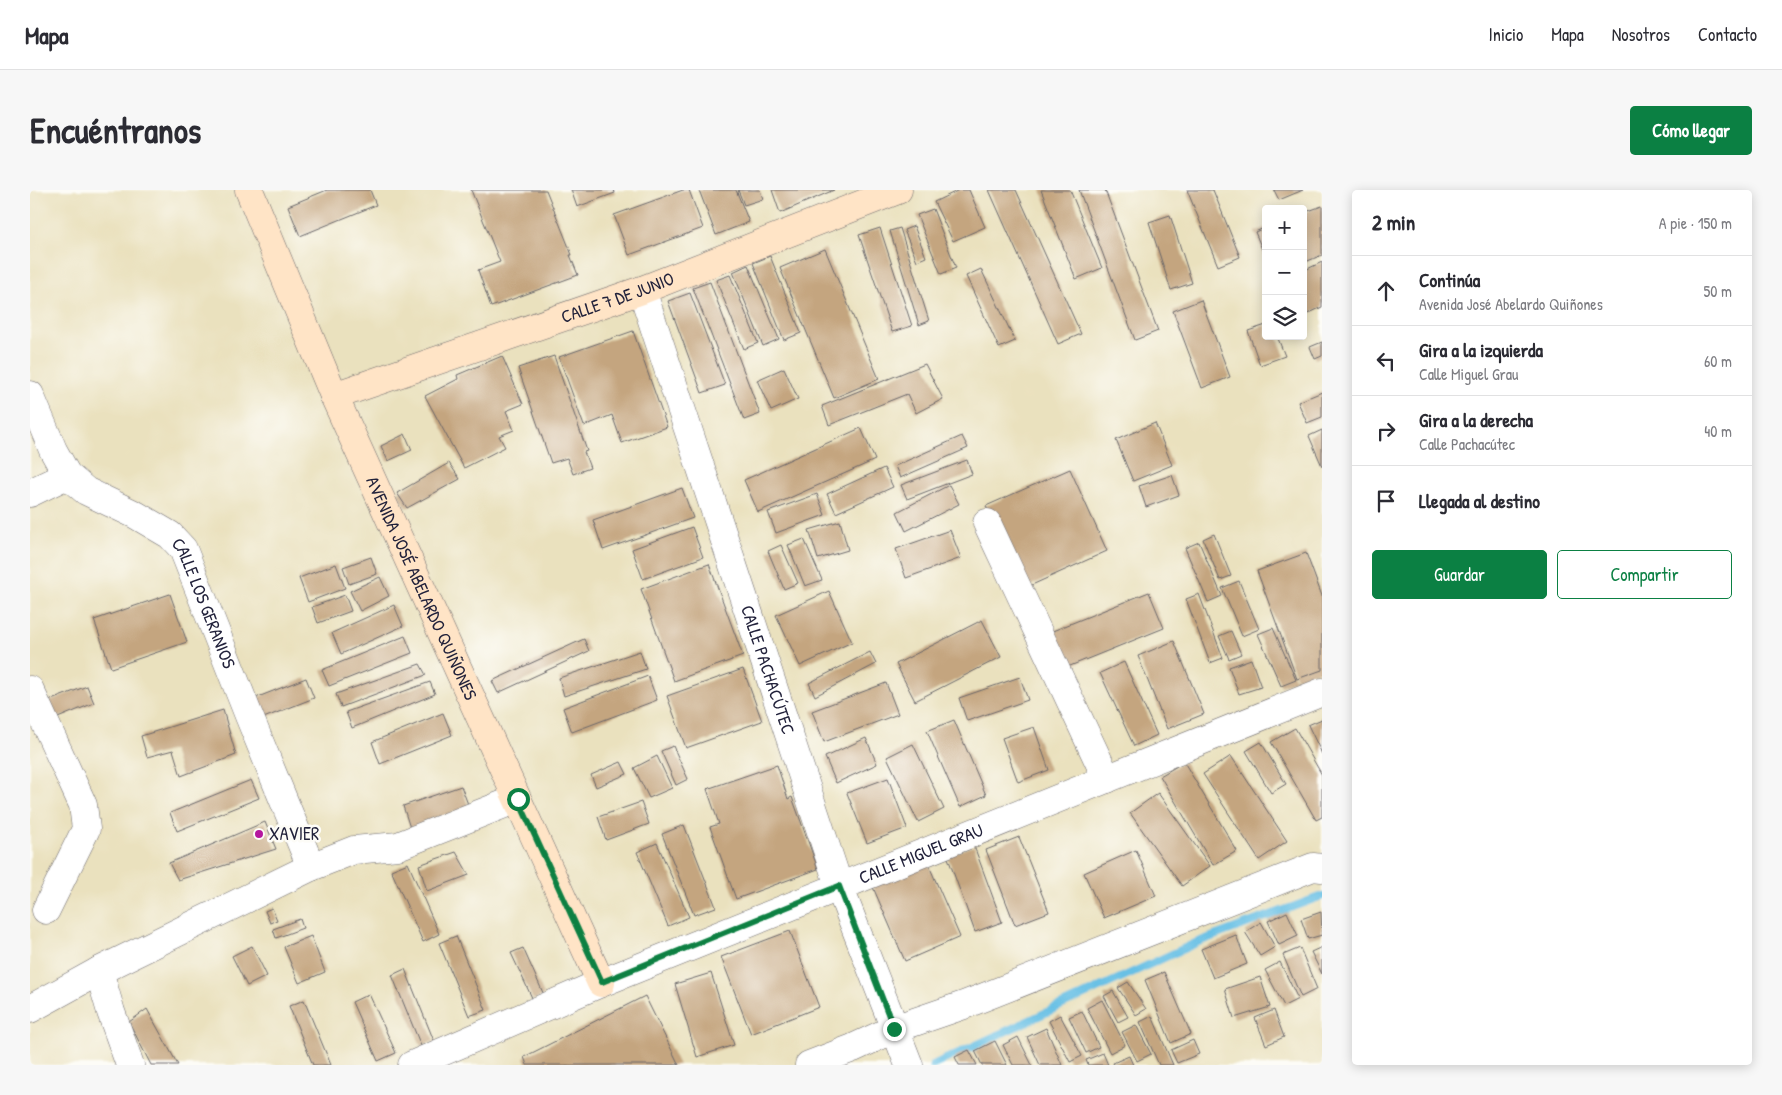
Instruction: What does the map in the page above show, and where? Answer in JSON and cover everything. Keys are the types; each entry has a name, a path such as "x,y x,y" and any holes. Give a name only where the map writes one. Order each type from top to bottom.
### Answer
{"street":[{"name":"AVENIDA JOSÉ ABELARDO QUIÑONES","path":"249,190 334,396 602,982"},
{"name":"CALLE 7 DE JUNIO","path":"334,396 642,290 898,190"},
{"name":"CALLE PACHACÚTEC","path":"642,290 839,886 901,1047"},
{"name":"CALLE LOS GERANIOS","path":"30,395 53,450 67,475 86,491 136,515 170,535 183,549 311,868"},
{"path":"30,493 67,475"},
{"path":"986,523 1106,779"},
{"path":"30,690 83,805 86,829 46,910"},
{"name":"CALLE MIGUEL GRAU","path":"412,1065 602,982 1322,692"},
{"path":"30,1009 99,971 311,868 354,850 398,846 518,799"},
{"path":"809,1065 853,1048 901,1047 964,1005 1313,867 1322,868"},
{"path":"99,971 110,1012 130,1065"}],"building":[{"path":"327,190 370,190 376,205 300,236 288,206"},
{"path":"471,190 546,190 578,275 491,307 478,270 500,262"},
{"path":"571,190 614,190 615,193 577,207"},
{"path":"683,190 689,190 703,228 629,255 614,215"},
{"path":"699,190 736,190 749,222 716,235"},
{"path":"738,190 760,190 763,199 744,205"},
{"path":"772,190 834,190 780,213"},
{"path":"959,190 969,190 985,227 953,241 934,202"},
{"path":"989,190 1016,190 1081,334 1058,344"},
{"path":"1041,190 1070,190 1102,268 1076,279"},
{"path":"1079,190 1105,190 1158,331 1135,340"},
{"path":"1187,190 1213,190 1240,257 1218,266"},
{"path":"1274,190 1303,190 1279,200"},
{"path":"1322,206 1322,255 1307,261 1307,250 1307,212"},
{"path":"933,209 956,268 941,274 917,215"},
{"path":"1170,215 1192,283 1171,290 1149,222"},
{"path":"914,226 926,257 917,261 904,230"},
{"path":"880,228 912,326 892,332 859,235"},
{"path":"900,228 929,321 919,325 890,231"},
{"path":"1262,229 1262,249 1255,232"},
{"path":"825,249 879,379 834,398 780,268"},
{"path":"770,256 801,333 784,340 753,263"},
{"path":"1322,262 1322,307 1307,314 1307,295 1307,269"},
{"path":"748,265 779,339 763,346 733,272"},
{"path":"981,269 1015,341 999,348 966,276"},
{"path":"730,275 758,343 744,349 716,280"},
{"path":"710,282 760,414 744,420 693,288"},
{"path":"690,293 725,385 702,393 668,301"},
{"path":"1201,300 1230,377 1202,388 1173,311"},
{"path":"1262,326 1262,340 1279,340 1285,356 1260,365 1248,331"},
{"path":"633,331 667,427 622,443 612,415 584,426 559,357"},
{"path":"1322,342 1322,356 1315,359 1310,347"},
{"path":"502,356 523,404 506,411 514,430 499,436 505,447 464,468 425,396 458,379 457,375"},
{"path":"554,356 587,451 584,452 590,468 573,474 567,458 551,463 518,368"},
{"path":"925,364 943,399 916,413 907,394 829,425 822,406"},
{"path":"784,368 798,399 771,411 757,380"},
{"path":"1322,392 1322,417 1307,423 1298,402"},
{"path":"1155,423 1172,465 1133,481 1116,440"},
{"path":"861,428 875,460 758,512 744,480"},
{"path":"1322,430 1322,466 1309,436"},
{"path":"405,434 412,450 388,461 381,446"},
{"path":"962,436 968,448 900,478 895,466"},
{"path":"967,460 972,474 907,499 901,485"},
{"path":"449,463 460,479 407,508 397,493"},
{"path":"884,468 893,487 836,513 827,494"},
{"path":"1070,469 1107,551 1023,589 986,506"},
{"path":"1172,475 1179,495 1146,507 1139,486"},
{"path":"949,485 959,504 906,531 897,512"},
{"path":"682,488 693,518 603,550 593,520"},
{"path":"817,494 825,515 776,533 768,512"},
{"path":"840,521 848,550 818,559 809,530"},
{"path":"692,527 703,557 643,579 632,549"},
{"path":"950,530 961,558 906,578 896,549"},
{"path":"1214,534 1231,576 1220,580 1203,539"},
{"path":"804,539 822,580 805,586 788,545"},
{"path":"1199,542 1222,596 1208,602 1185,548"},
{"path":"781,545 798,583 784,589 768,551"},
{"path":"1306,553 1322,596 1322,670 1297,679 1257,571"},
{"path":"371,557 377,574 349,584 343,567"},
{"path":"336,564 345,588 308,602 299,578"},
{"path":"709,564 743,656 674,681 641,589"},
{"path":"380,577 389,596 360,611 350,591"},
{"path":"1239,581 1259,629 1242,636 1222,588"},
{"path":"829,591 852,642 800,666 776,615"},
{"path":"1149,592 1164,628 1065,668 1050,632"},
{"path":"170,594 187,642 111,668 94,620"},
{"path":"1199,594 1223,658 1210,663 1186,599"},
{"path":"345,595 351,611 318,623 312,607"},
{"path":"394,605 403,626 341,654 332,633"},
{"path":"982,620 1001,657 915,701 896,664"},
{"path":"1273,628 1296,680 1281,686 1258,634"},
{"path":"1231,631 1241,654 1229,659 1219,636"},
{"path":"405,636 412,653 329,686 322,670"},
{"path":"584,639 589,651 498,693 492,681"},
{"path":"1174,641 1204,714 1167,729 1138,656"},
{"path":"640,651 646,669 564,696 559,678"},
{"path":"870,652 876,664 815,696 809,683"},
{"path":"1251,659 1261,687 1239,694 1229,667"},
{"path":"1124,662 1157,735 1134,746 1100,673"},
{"path":"420,664 426,675 341,707 336,694"},
{"path":"743,669 762,721 686,748 667,696"},
{"path":"648,676 657,700 572,732 563,708"},
{"path":"1020,677 1028,700 967,721 959,698"},
{"path":"306,678 314,698 261,719 253,699"},
{"path":"430,682 435,694 352,728 346,712"},
{"path":"886,683 898,714 824,742 812,711"},
{"path":"87,686 94,703 48,722 41,704"},
{"path":"223,710 236,755 181,776 173,750 147,757 141,736"},
{"path":"443,713 452,735 380,764 372,742"},
{"path":"1322,719 1322,754 1308,725"},
{"path":"954,720 986,795 960,807 927,731"},
{"path":"1034,727 1049,770 1018,782 1002,738"},
{"path":"1295,728 1322,775 1322,817 1316,820 1271,742"},
{"path":"866,738 877,764 836,783 825,757"},
{"path":"1261,742 1286,784 1271,793 1246,751"},
{"path":"913,744 944,809 918,822 887,757"},
{"path":"673,746 688,779 676,785 661,751"},
{"path":"657,756 672,788 649,798 634,768"},
{"path":"1231,756 1287,841 1259,860 1203,774"},
{"path":"621,762 627,774 596,787 591,775"},
{"path":"1184,762 1237,851 1213,865 1160,776"},
{"path":"777,765 788,799 792,797 818,869 736,899 710,827 719,824 707,789"},
{"path":"888,778 907,828 867,843 847,793"},
{"path":"251,780 259,798 177,831 170,813"},
{"path":"461,786 469,807 410,828 403,806"},
{"path":"1158,793 1210,866 1182,886 1130,813"},
{"path":"641,802 649,824 606,840 598,817"},
{"path":"265,822 276,849 178,880 169,863"},
{"path":"684,825 716,907 694,915 662,834"},
{"path":"1019,837 1049,912 1015,925 986,850"},
{"path":"657,843 689,917 668,926 637,852"},
{"path":"974,846 1002,922 975,932 947,855"},
{"path":"1136,850 1156,896 1104,918 1084,873"},
{"path":"456,852 469,875 427,891 419,865"},
{"path":"927,861 960,937 905,961 872,885"},
{"path":"408,863 439,934 423,942 391,870"},
{"path":"272,908 277,920 270,923 265,911"},
{"path":"1287,912 1298,936 1279,945 1268,921"},
{"path":"1321,912 1322,935 1308,939 1301,919"},
{"path":"300,919 303,928 276,938 273,929"},
{"path":"1261,922 1275,947 1260,956 1245,932"},
{"path":"790,931 819,1007 751,1034 721,957"},
{"path":"1236,935 1247,964 1213,978 1201,949"},
{"path":"311,936 325,972 299,983 284,947"},
{"path":"456,936 486,1010 469,1016 439,943"},
{"path":"252,946 267,976 247,986 232,956"},
{"path":"1322,947 1322,974 1311,952"},
{"path":"523,948 544,995 533,1000 511,953"},
{"path":"1300,948 1317,989 1301,997 1283,955"},
{"path":"1280,962 1298,999 1284,1006 1265,970"},
{"path":"405,969 434,1041 421,1046 392,975"},
{"path":"1164,972 1191,1034 1171,1043 1145,980"},
{"path":"711,973 734,1045 697,1057 675,984"},
{"path":"1260,977 1270,1007 1234,1018 1225,989"},
{"path":"1128,982 1146,1009 1136,1015 1118,988"},
{"path":"1113,991 1128,1017 1118,1022 1104,996"},
{"path":"369,994 396,1053 378,1061 352,1002"},
{"path":"645,996 679,1065 527,1065 524,1057"},
{"path":"304,1000 331,1065 313,1065 289,1006"},
{"path":"1102,1000 1125,1045 1110,1053 1087,1008"},
{"path":"147,1009 178,1065 151,1065 129,1022"},
{"path":"1274,1010 1284,1037 1266,1045 1255,1018"},
{"path":"1082,1011 1099,1047 1086,1053 1069,1017"},
{"path":"1060,1015 1082,1056 1070,1062 1049,1021"},
{"path":"1152,1016 1173,1065 1159,1065 1140,1022"},
{"path":"1136,1025 1151,1054 1137,1061 1122,1032"},
{"path":"1046,1028 1062,1065 1040,1065 1027,1037"},
{"path":"1018,1037 1032,1065 1013,1065 1003,1045"},
{"path":"1193,1040 1199,1054 1177,1063 1171,1050"},
{"path":"995,1041 1007,1065 982,1065 975,1051"},
{"path":"969,1050 977,1065 959,1065 955,1057"},
{"path":"1103,1053 1108,1065 1088,1065 1086,1060"},
{"path":"1129,1056 1133,1065 1114,1065 1113,1063"}],"waterway":[{"path":"933,1065 1198,942 1322,896"}],"place":[{"name":"XAVIER","path":"259,834"}],"route":[{"path":"518,799 602,982 839,886 894,1029"}]}
